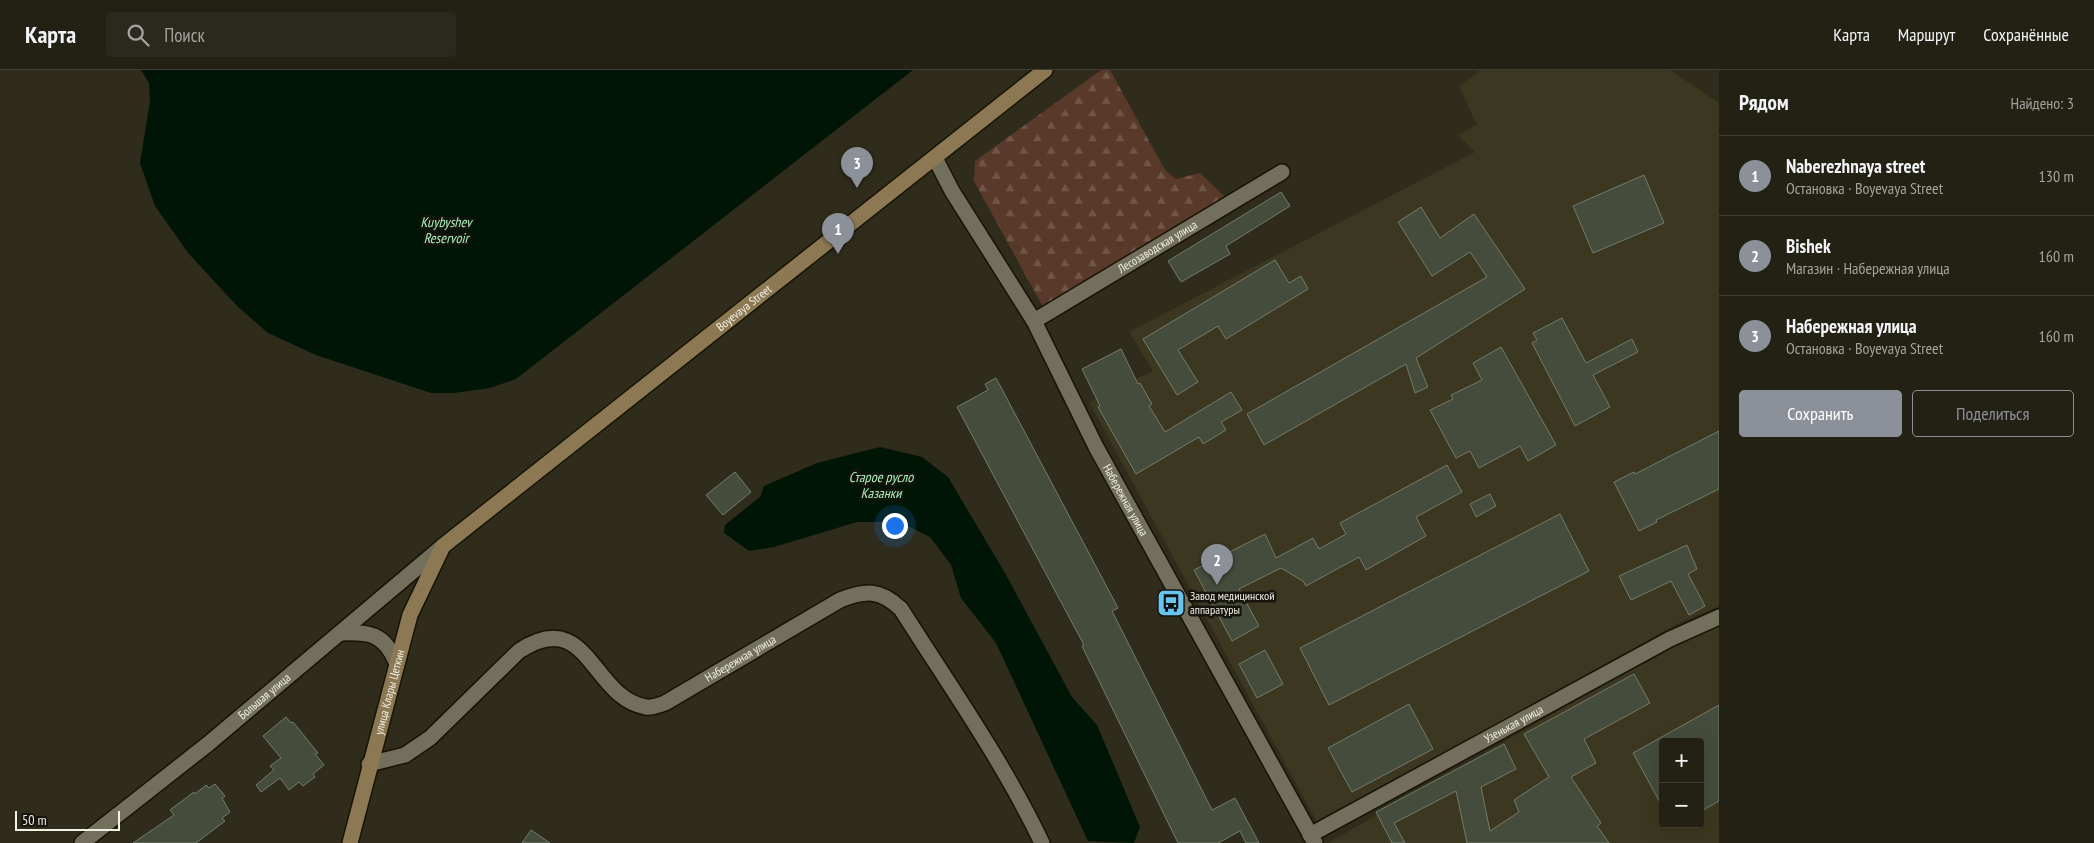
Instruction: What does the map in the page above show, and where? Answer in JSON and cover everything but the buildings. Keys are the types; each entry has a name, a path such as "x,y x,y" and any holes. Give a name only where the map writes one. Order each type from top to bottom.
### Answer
{"main road":[{"name":"Boyevaya Street","path":"443,546 1045,70"},
{"name":"улица Клары Цеткин","path":"350,843 369,764 410,615 443,546"}],"street":[{"name":"Набережная улица","path":"935,158 952,191 1034,321 1096,446 1312,839"},
{"name":"Лесозаводская улица","path":"1034,321 1282,172"},
{"name":"Большая улица","path":"82,843 208,744 443,546"},
{"name":"Набережная улица","path":"369,764 405,755 430,738 518,651 534,641 548,638 565,640 580,648 617,692 633,703 648,707 665,703 840,600 859,592 874,593 889,598 901,609 971,720 1030,819 1042,843"},
{"name":"Узенькая улица","path":"1312,839 1670,640 1719,617"},
{"path":"340,633 365,632 379,638 390,649 396,662"}],"shaded area":[{"path":"1480,70 1670,70 1719,103 1719,606 1681,622 1318,824 1089,402 1153,371 1129,332 1475,152 1458,135 1477,125 1459,86"},
{"path":"1719,625 1719,843 1328,843 1662,651"}],"green space":[{"path":"1101,70 1110,70 1165,170 1176,179 1200,173 1225,197 1043,307 974,181 975,161"}],"water":[{"name":"Kuybyshev Reservoir","path":"141,70 913,70 516,379 490,388 454,393 431,393 316,355 268,333 238,307 189,254 155,206 140,163 150,101 149,83"},
{"name":"Старое русло Казанки","path":"880,447 922,457 948,477 1005,573 1072,697 1097,725 1140,827 1134,843 1088,841 996,643 961,598 951,565 930,537 900,522 857,522 774,547 749,551 724,533 725,525 760,497 764,486 817,463"}],"place":[{"name":"Набережная улица","path":"857,188"},
{"name":"Naberezhnaya street","path":"838,254"},
{"name":"Bishek","path":"1217,585"},
{"name":"Завод медицинской аппаратуры","path":"1171,603"}]}
